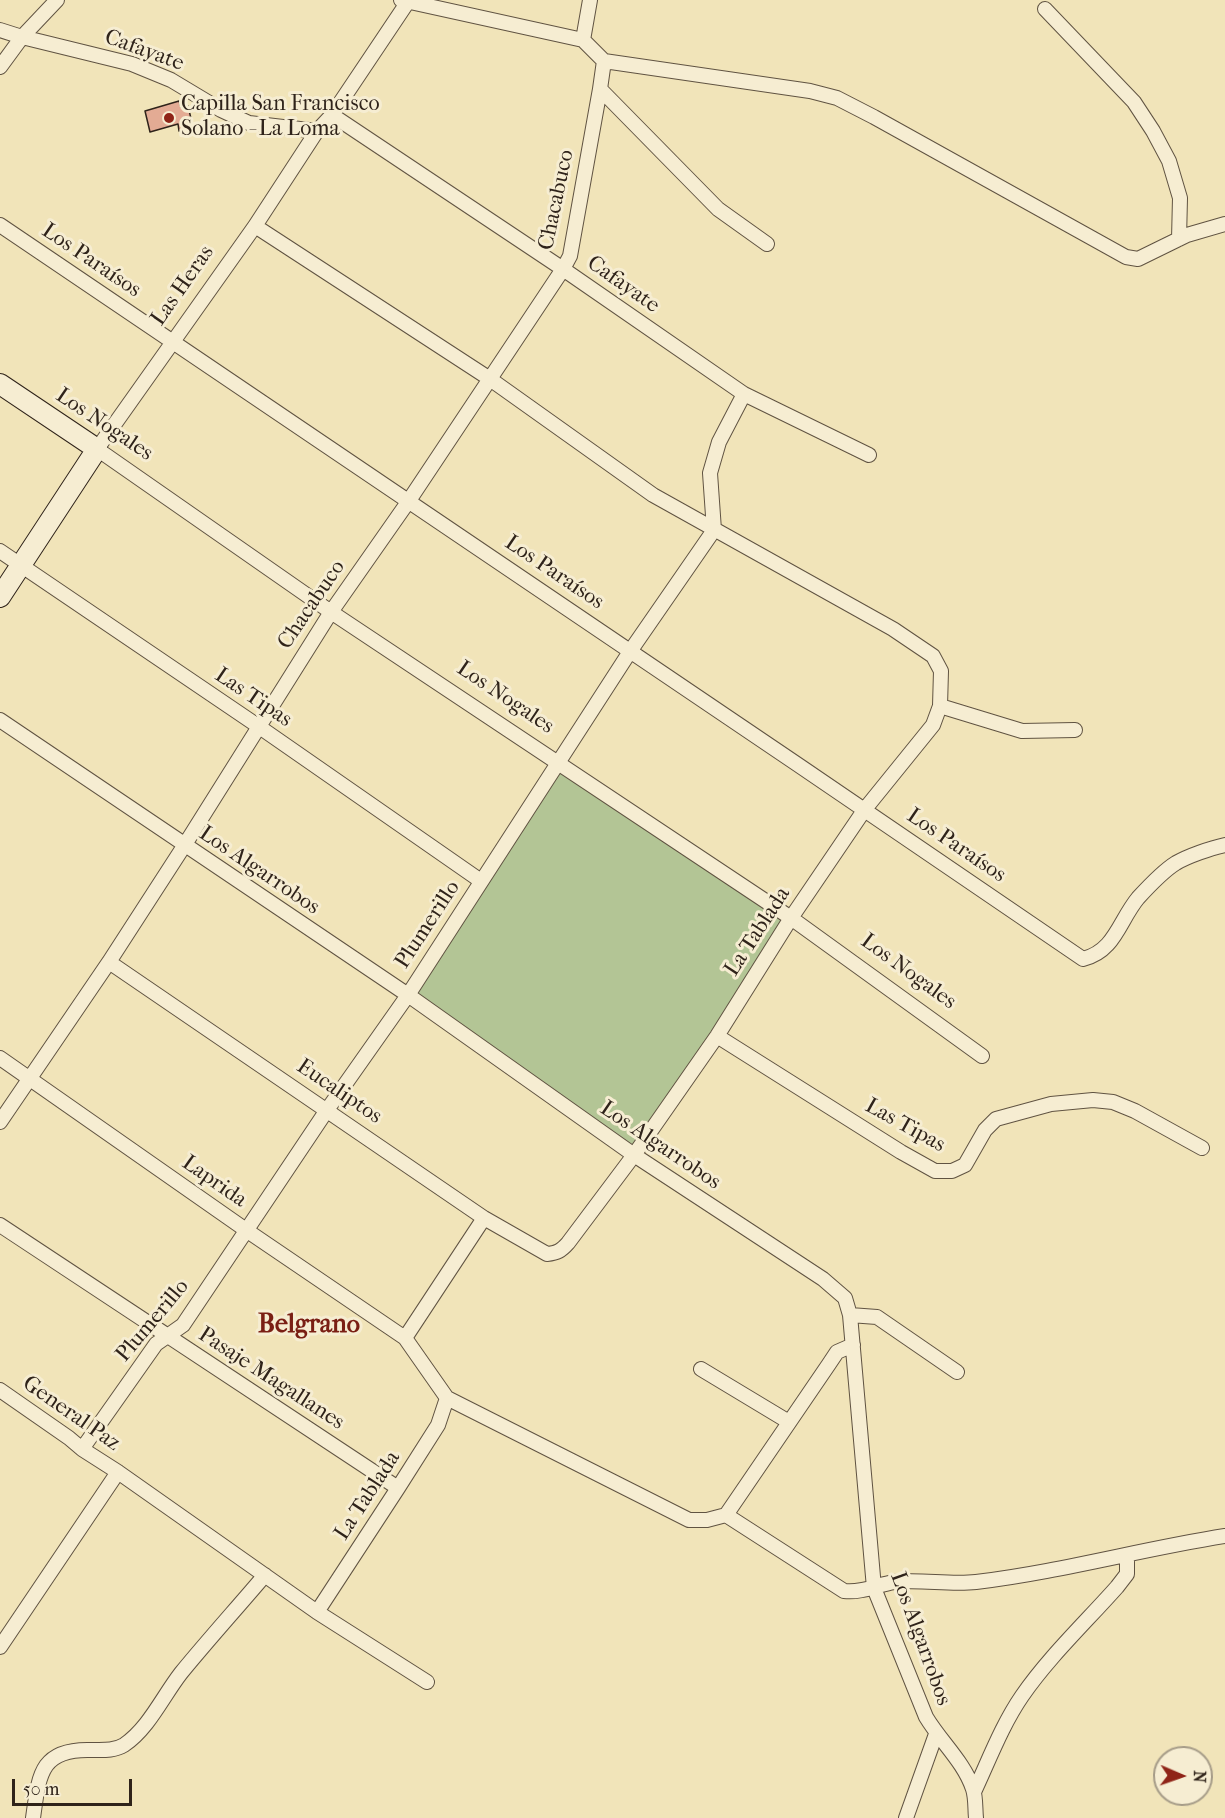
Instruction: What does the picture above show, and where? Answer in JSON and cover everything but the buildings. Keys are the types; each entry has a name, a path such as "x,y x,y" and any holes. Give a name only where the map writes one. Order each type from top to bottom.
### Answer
{"street":[{"path":"0,67 22,37 57,0"},
{"path":"583,40 590,0"},
{"path":"403,1 583,40 604,61 810,91 837,98 1126,257 1138,259 1187,235 1225,224"},
{"name":"Las Heras","path":"0,597 97,449 255,226 317,131 332,114 403,1"},
{"path":"1045,9 1134,102 1153,131 1168,161 1180,198 1179,239"},
{"name":"Cafayate","path":"0,30 132,64 171,80 220,110 249,123 317,131"},
{"name":"Chacabuco","path":"0,1122 109,962 331,612 408,502 563,269 570,256 604,61"},
{"path":"600,89 718,209 767,244"},
{"name":"Cafayate","path":"332,114 744,394 869,455"},
{"name":"Los Paraísos","path":"0,225 408,502 631,650 1083,959 1095,956 1106,946 1137,899 1176,863 1225,845"},
{"name":"La Tablada","path":"255,226 490,379 653,495 893,629 933,656 941,671 940,706 933,725 864,809 791,918 717,1036 634,1155 561,1251 547,1254"},
{"name":"Los Nogales","path":"0,384 331,612 791,918 982,1056"},
{"path":"714,530 710,473 719,442 744,394"},
{"name":"Plumerillo","path":"82,1449 156,1344 183,1325 327,1110 408,995 631,650 714,530"},
{"name":"Las Tipas","path":"0,551 481,881"},
{"path":"940,706 1022,731 1075,730"},
{"name":"Los Algarrobos","path":"0,720 408,995 634,1155 823,1279 845,1298 850,1315 874,1588 926,1717 936,1734 966,1772 974,1792 976,1818"},
{"name":"Eucaliptos","path":"109,962 484,1218 547,1254"},
{"name":"Las Tipas","path":"717,1036 901,1152 935,1170 952,1171 965,1165 985,1130 996,1119 1051,1104 1093,1100 1113,1102 1135,1111 1202,1148"},
{"name":"Laprida","path":"0,1058 405,1338"},
{"path":"484,1218 405,1338 447,1398 689,1520 707,1520 726,1515 837,1352 852,1345"},
{"name":"Pasaje Magallanes","path":"0,1225 398,1488"},
{"path":"850,1315 877,1317 957,1372"},
{"path":"701,1369 789,1422"},
{"name":"General Paz","path":"0,1390 317,1612 427,1682"},
{"name":"La Tablada","path":"317,1612 438,1425 447,1398"},
{"path":"0,1647 118,1472"},
{"path":"726,1515 844,1591 855,1592 894,1582 975,1582 1225,1536"},
{"path":"974,1792 1005,1724 1022,1696 1042,1670 1127,1574 1127,1555"},
{"path":"33,1818 40,1776 45,1765 53,1758 70,1750 109,1750 121,1746 136,1735 181,1674 265,1575"},
{"path":"906,1818 936,1734"}],"green space":[{"path":"558,762 791,918 634,1155 408,995"}],"place":[{"name":"Capilla San Francisco Solano - La Loma","path":"169,118"}],"district":[{"name":"Belgrano","path":"309,1326"}]}
